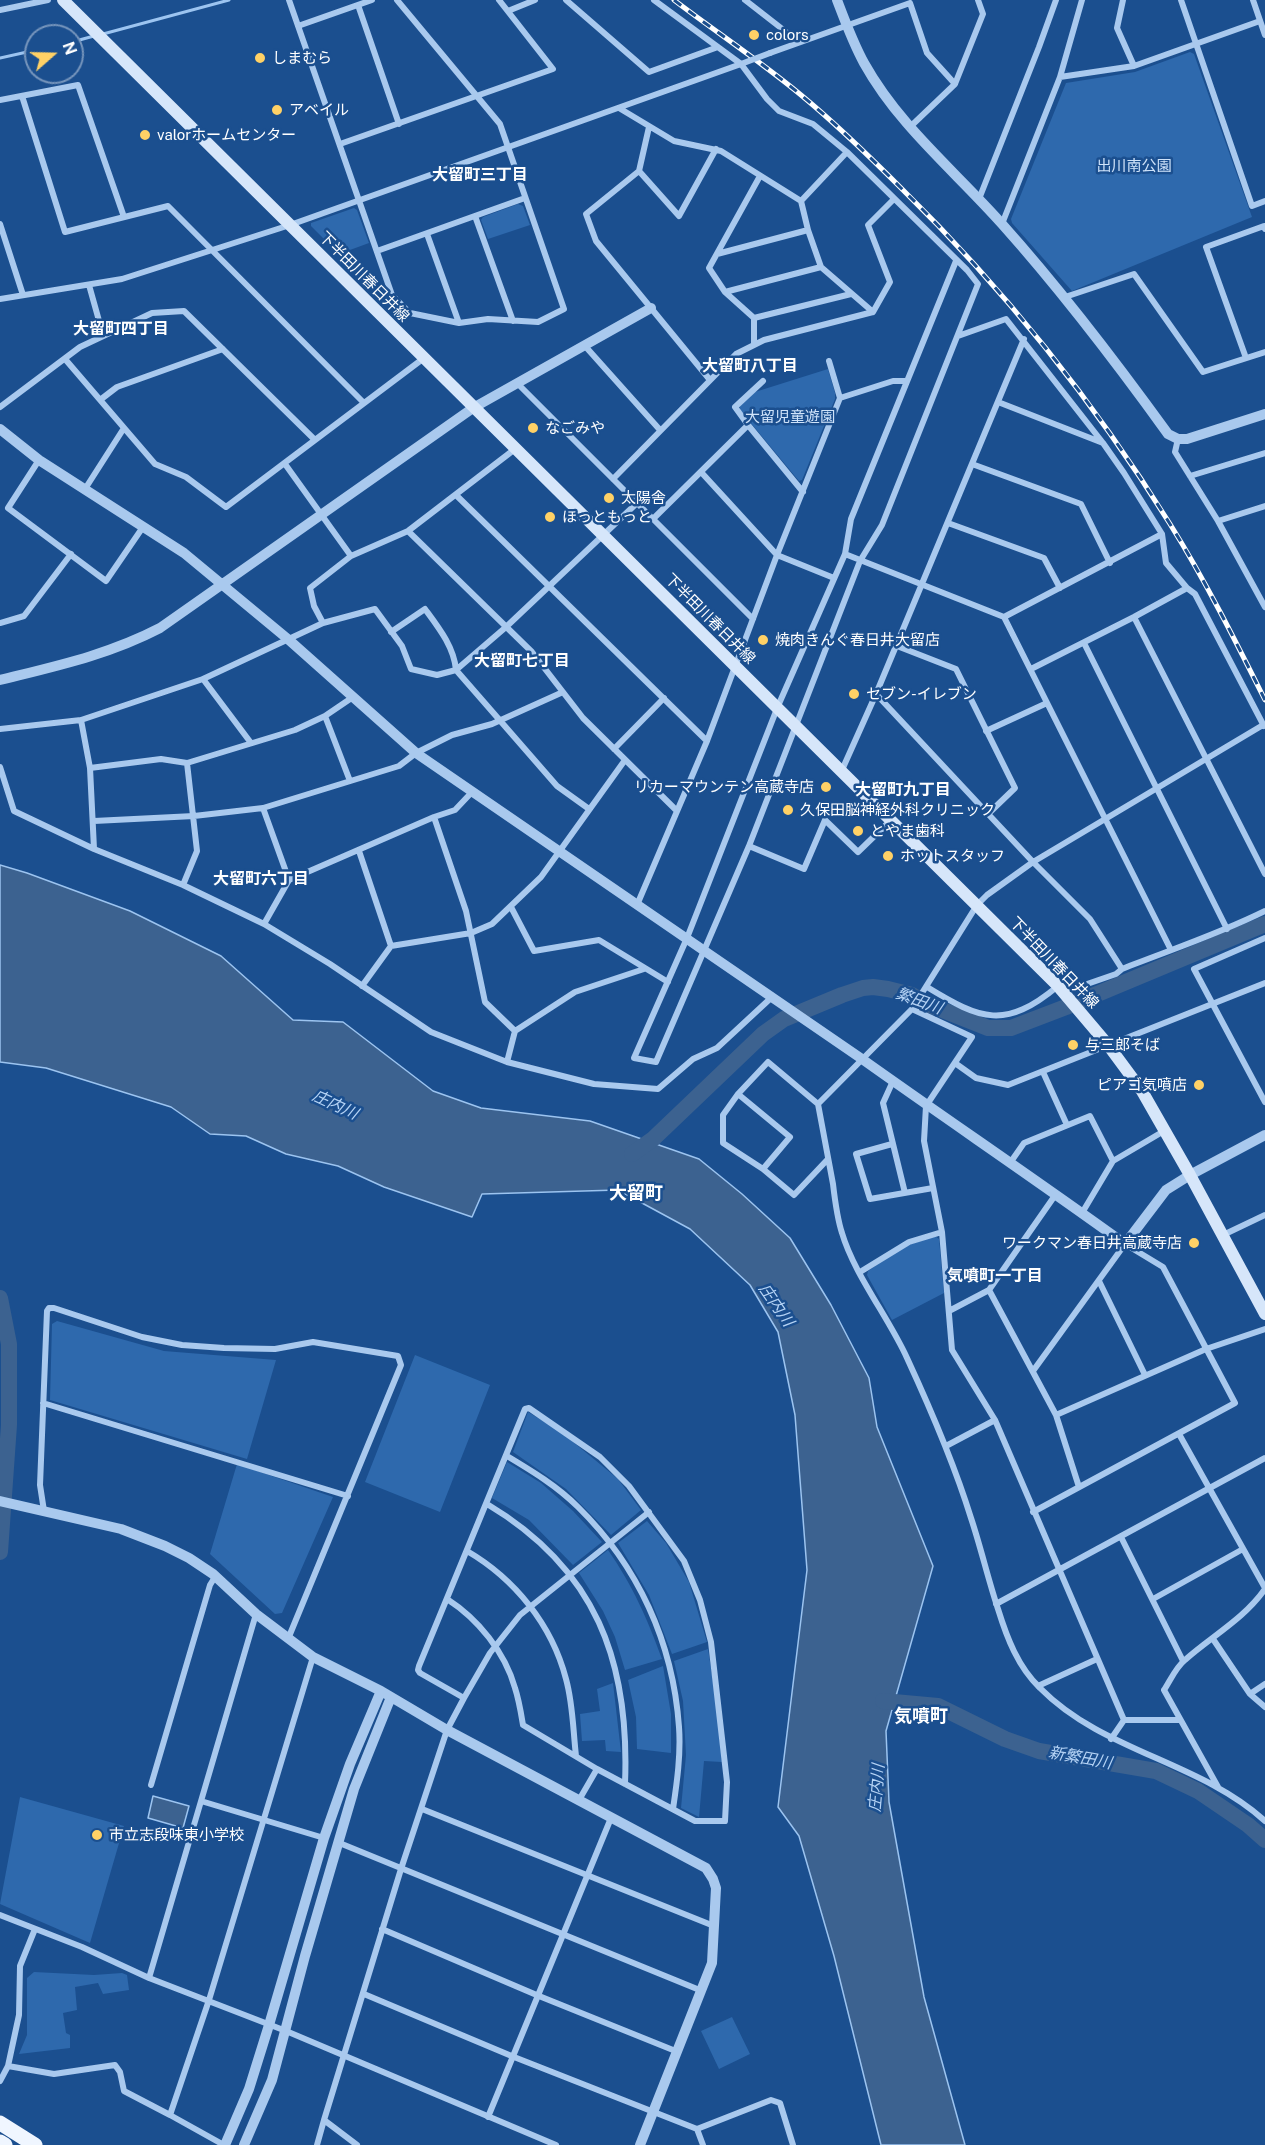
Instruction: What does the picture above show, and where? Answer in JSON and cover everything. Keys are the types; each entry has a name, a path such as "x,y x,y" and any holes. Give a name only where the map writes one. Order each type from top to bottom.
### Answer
{"main road":[{"name":"下半田川春日井線","path":"66,2 515,450 778,706 1062,990 1108,1045 1142,1092 1265,1314"},
{"path":"0,2122 35,2145"},
{"path":"0,2142 4,2145"}],"street":[{"path":"0,10 48,0"},
{"path":"289,0 392,295 410,313 459,323 488,318 538,322 564,309 500,124 397,0"},
{"path":"298,26 372,0"},
{"path":"340,144 553,69 499,0"},
{"path":"508,11 535,0"},
{"path":"566,0 649,72 718,47"},
{"path":"654,0 741,64 779,111 813,124 847,152 956,261 978,284 882,525 860,561 749,846 656,1062 634,1058 687,938 778,706 845,554 851,519 956,261"},
{"path":"745,0 799,42"},
{"path":"837,0 863,62 891,105 1002,224 1065,297 1109,352 1168,434 1178,439 1187,439 1265,414"},
{"path":"910,128 955,84 983,14 978,0"},
{"path":"979,199 1056,0"},
{"path":"1002,224 1060,77 1083,0"},
{"path":"1123,0 1117,28 1134,66"},
{"path":"1181,0 1252,206 1265,201"},
{"path":"1253,0 1265,35"},
{"path":"0,299 122,279 290,225 910,3 927,53 955,84"},
{"path":"358,5 399,124"},
{"path":"1060,77 1134,66 1260,21"},
{"path":"0,100 78,85 124,217"},
{"path":"22,96 65,232 168,206 364,403"},
{"path":"620,108 674,141 722,151 801,201 821,267 873,312"},
{"path":"649,127 639,171 586,214 596,241 710,380"},
{"path":"639,171 679,216 716,149"},
{"path":"801,201 847,152"},
{"path":"754,345 754,318 725,292 709,268 760,176"},
{"path":"376,251 525,198"},
{"path":"613,479 736,354 764,340 873,312 890,282 868,225 894,199"},
{"path":"475,216 513,321"},
{"path":"0,224 23,295"},
{"path":"1246,358 1206,248 1264,226 1265,229"},
{"path":"717,254 808,230"},
{"path":"427,234 459,323"},
{"path":"725,292 821,267"},
{"path":"1065,297 1134,274 1203,372 1265,352"},
{"path":"89,285 103,335"},
{"path":"754,318 850,294"},
{"path":"0,680 93,657 133,642 160,628 473,408 651,308"},
{"path":"0,407 80,347 103,335 152,313 184,311 315,440"},
{"path":"818,1104 913,1009 977,905 987,896 1033,862 1264,727 1195,594 1166,563 1162,534 1104,443 1024,339 1006,319 958,336"},
{"path":"842,770 897,646 1024,339"},
{"path":"585,346 660,430"},
{"path":"100,400 117,387 223,349"},
{"path":"65,359 155,464 186,477 226,507 424,358"},
{"path":"637,905 707,741 777,555 840,398 829,361"},
{"path":"763,381 735,407 802,492"},
{"path":"840,398 893,381 906,381"},
{"path":"516,382 753,619"},
{"path":"998,402 1104,443"},
{"path":"653,519 748,424"},
{"path":"85,489 124,428"},
{"path":"0,429 39,460 184,553 289,640 416,753 825,1033 1125,1244 1162,1267 1235,1403 1033,1512"},
{"path":"1178,439 1175,452 1218,521 1265,607"},
{"path":"323,623 314,606 310,588 351,555 408,531 515,450"},
{"path":"1190,476 1265,453"},
{"path":"39,460 8,508 106,581 143,527"},
{"path":"285,464 351,555"},
{"path":"972,464 1081,504 1110,562"},
{"path":"701,472 777,555 834,578"},
{"path":"456,495 707,741"},
{"path":"0,729 81,720 203,679 323,623 375,609 402,646 411,669 437,675 456,670 506,627 637,503"},
{"path":"1218,521 1265,506"},
{"path":"948,523 1044,558 1060,588"},
{"path":"408,531 532,652 583,718 676,810"},
{"path":"1004,616 1162,534"},
{"path":"0,623 24,616 70,554"},
{"path":"845,554 1004,616 1171,950"},
{"path":"1031,669 1187,588"},
{"path":"391,632 425,609 445,636 456,670 557,786 589,809"},
{"path":"1134,617 1265,874"},
{"path":"1084,643 1227,930"},
{"path":"897,646 956,669 1015,788 988,814"},
{"path":"203,679 250,743"},
{"path":"94,821 194,816 263,808 399,766 416,753 452,735 499,720 563,692"},
{"path":"876,694 1090,920 1122,969"},
{"path":"90,768 161,759 187,764 295,730 325,716 353,697"},
{"path":"614,749 664,698"},
{"path":"986,731 1047,703"},
{"path":"325,716 350,781"},
{"path":"81,720 90,768 94,849"},
{"path":"362,986 391,946 471,933 492,924 541,877 625,760"},
{"path":"183,885 198,851 187,764"},
{"path":"0,767 14,812 94,849 183,885 264,924 330,964 431,1032 507,1062 594,1084 658,1089 693,1059 717,1048 772,997"},
{"path":"264,924 289,880 455,810 472,792"},
{"path":"263,808 289,880"},
{"path":"434,817 466,911 485,1002 515,1031"},
{"path":"749,846 804,869 825,820 858,852 892,820"},
{"path":"359,851 391,946"},
{"path":"511,907 534,951 599,940 668,982"},
{"path":"926,987 957,1005 988,1016 1010,1015 1062,990 1110,976 1122,969 1227,930 1265,911"},
{"path":"1265,938 1194,969 1265,1102"},
{"path":"507,1062 515,1031 575,992 644,969"},
{"path":"955,1063 975,1078 1008,1085 1265,983"},
{"path":"913,1009 972,1037 926,1106 924,1141 942,1232 952,1350 995,1420 1124,1720"},
{"path":"828,1159 794,1195 763,1169 723,1143 723,1115 738,1094 768,1062 818,1104 842,1234 905,1354 946,1446 971,1517 1006,1635 1021,1665 1038,1686 1059,1706 1084,1724 1111,1739 1218,1788 1249,1806 1265,1821"},
{"path":"1043,1071 1067,1125"},
{"path":"893,1081 883,1104 905,1192"},
{"path":"738,1094 790,1137 763,1169"},
{"path":"1010,1163 1024,1143 1090,1116 1113,1161"},
{"path":"1082,1213 1113,1161 1165,1130"},
{"path":"1033,1371 1167,1190 1190,1175 1265,1135"},
{"path":"892,1144 856,1154 870,1198 933,1188"},
{"path":"949,1311 988,1290 1056,1194"},
{"path":"1223,1236 1265,1215"},
{"path":"861,1272 909,1242 942,1232"},
{"path":"1099,1281 1145,1375"},
{"path":"988,1290 1056,1415 1079,1487"},
{"path":"44,1511 40,1485 46,1311 49,1308 142,1336 182,1345 275,1349 313,1342 398,1356 401,1365 288,1640"},
{"path":"1056,1415 1206,1349 1265,1329"},
{"path":"43,1403 348,1496"},
{"path":"447,1599 472,1618 504,1659 515,1687 523,1725 597,1769 695,1821 725,1821 726,1782 711,1642 700,1600 684,1561 649,1512 600,1457 530,1408 525,1409 507,1456 447,1599 418,1670 464,1698"},
{"path":"946,1446 995,1420"},
{"path":"1179,1434 1265,1588 1257,1601 1242,1616 1183,1661 1164,1690 1218,1788"},
{"path":"507,1456 548,1482 577,1506 609,1542 636,1580 653,1614 665,1646 674,1682 679,1727 679,1769 673,1809"},
{"path":"996,1604 1265,1458"},
{"path":"0,1501 121,1529 189,1558 313,1658 381,1691 447,1730 706,1868 716,1888 712,1963 640,2145"},
{"path":"487,1504 513,1519 539,1541 571,1575 585,1594 611,1650 619,1680 627,1745 625,1784"},
{"path":"318,2145 342,2057 447,1730 495,1647 520,1615 649,1512"},
{"path":"1121,1537 1183,1661"},
{"path":"1153,1599 1243,1549"},
{"path":"467,1551 486,1562 514,1586 546,1629 558,1653 566,1678 572,1708 576,1756"},
{"path":"151,1785 210,1585 215,1577"},
{"path":"149,1978 256,1614"},
{"path":"1213,1639 1250,1694 1265,1707"},
{"path":"170,2115 209,2000 313,1658"},
{"path":"1038,1686 1097,1659"},
{"path":"1250,1694 1265,1684"},
{"path":"8,2066 54,2074 115,2065 120,2072 124,2091 225,2145 249,2089 324,1838 350,1764 381,1691"},
{"path":"244,2145 272,2080 337,1842 354,1789 391,1697"},
{"path":"1124,1720 1179,1720"},
{"path":"1111,1739 1124,1720"},
{"path":"579,1800 597,1769"},
{"path":"201,1801 324,1838"},
{"path":"422,1809 714,1926"},
{"path":"489,2117 611,1818"},
{"path":"337,1842 702,1991"},
{"path":"0,1915 82,1947 149,1978 286,2031 342,2057 556,2145"},
{"path":"0,2081 8,2066 19,2015 20,1966 35,1929"},
{"path":"382,1929 678,2052"},
{"path":"363,1994 697,2129 771,2100 776,2101 780,2103 793,2145"},
{"path":"324,2120 357,2145"},
{"path":"697,2129 703,2145"}],"green space":[{"name":"出川南公園","path":"1190,52 1194,54 1252,217 1072,291 1012,223 1011,219 1066,83 1135,72"},
{"path":"518,204 523,206 530,225 488,239 481,220 483,217"},
{"path":"354,208 357,210 369,243 339,254 311,226 311,223"},
{"name":"大留児童遊園","path":"828,369 835,399 802,480 799,481 740,410 740,405 755,392"},
{"path":"935,1236 939,1239 944,1293 892,1320 867,1275 868,1271 905,1246"},
{"path":"57,1321 164,1351 276,1360 247,1459 50,1400 52,1324"},
{"path":"415,1355 490,1385 440,1512 365,1482"},
{"path":"528,1412 560,1431 618,1479 641,1510 611,1535 566,1489 513,1452"},
{"path":"507,1462 541,1483 573,1511 602,1542 573,1565 529,1520 492,1498"},
{"path":"237,1464 333,1497 282,1613 275,1614 210,1554"},
{"path":"647,1521 666,1543 689,1582 707,1642 672,1654 649,1595 618,1543"},
{"path":"608,1550 639,1603 662,1659 625,1670 615,1637 603,1611 579,1573"},
{"path":"708,1649 722,1762 704,1761 699,1817 681,1808 686,1755 683,1701 674,1661"},
{"path":"663,1666 671,1714 671,1753 637,1749 636,1717 628,1680"},
{"path":"613,1683 621,1752 606,1751 605,1740 582,1741 580,1714 600,1711 597,1689"},
{"path":"20,1797 124,1826 90,1943 0,1904"},
{"path":"34,1972 94,1975 122,1973 127,1975 129,1990 103,1994 98,1983 75,1987 77,2010 63,2013 66,2033 70,2035 70,2048 19,2054 27,2035 27,1978"},
{"path":"732,2017 750,2054 719,2069 701,2031"}],"water":[{"name":"庄内川","path":"0,865 130,911 221,956 293,1020 343,1022 433,1091 481,1108 590,1121 699,1159 790,1238 831,1305 869,1378 877,1427 933,1566 886,1731 889,1802 924,1997 965,2145 881,2145 834,1956 799,1836 778,1807 807,1570 795,1415 778,1332 750,1285 690,1229 618,1190 482,1194 472,1217 384,1187 338,1166 286,1154 246,1136 210,1134 171,1107 46,1068 0,1062"},
{"path":"153,1796 189,1806 183,1828 148,1818"}],"waterway":[{"path":"103,34 229,0"},
{"path":"84,39 94,36"},
{"path":"0,58 24,53"},
{"name":"繁田川","path":"632,1154 653,1139 763,1034 784,1019 842,995 863,988 888,989 912,995 925,1003 988,1028 1011,1028 1265,924"},
{"path":"0,1298 9,1344 9,1425 0,1552"},
{"name":"新繁田川","path":"883,1701 938,1706 1005,1739 1039,1751 1156,1771 1198,1791 1248,1825 1265,1840"}],"railway":[{"path":"674,0 785,82 839,128 938,225 1010,305 1078,390 1141,478 1195,567 1265,700"}],"place":[{"name":"colors","path":"754,35"},
{"name":"しまむら","path":"260,58"},
{"name":"アベイル","path":"277,110"},
{"name":"valorホームセンター","path":"145,135"},
{"name":"なごみや","path":"533,428"},
{"name":"太陽舎","path":"609,498"},
{"name":"ほっともっと","path":"550,517"},
{"name":"焼肉きんぐ春日井大留店","path":"763,640"},
{"name":"セブン-イレブン","path":"854,694"},
{"name":"リカーマウンテン高蔵寺店","path":"826,787"},
{"name":"久保田脳神経外科クリニック","path":"788,810"},
{"name":"とやま歯科","path":"858,831"},
{"name":"ホットスタッフ","path":"888,856"},
{"name":"与三郎そば","path":"1073,1045"},
{"name":"ピアゴ気噴店","path":"1199,1085"},
{"name":"ワークマン春日井高蔵寺店","path":"1194,1243"},
{"name":"市立志段味東小学校","path":"97,1835"}],"district":[{"name":"大留町三丁目","path":"480,175"},
{"name":"大留町四丁目","path":"121,329"},
{"name":"大留町八丁目","path":"750,366"},
{"name":"大留町七丁目","path":"522,661"},
{"name":"大留町九丁目","path":"903,790"},
{"name":"大留町六丁目","path":"261,879"},
{"name":"大留町","path":"636,1193"},
{"name":"気噴町一丁目","path":"995,1276"},
{"name":"気噴町","path":"921,1716"}]}
